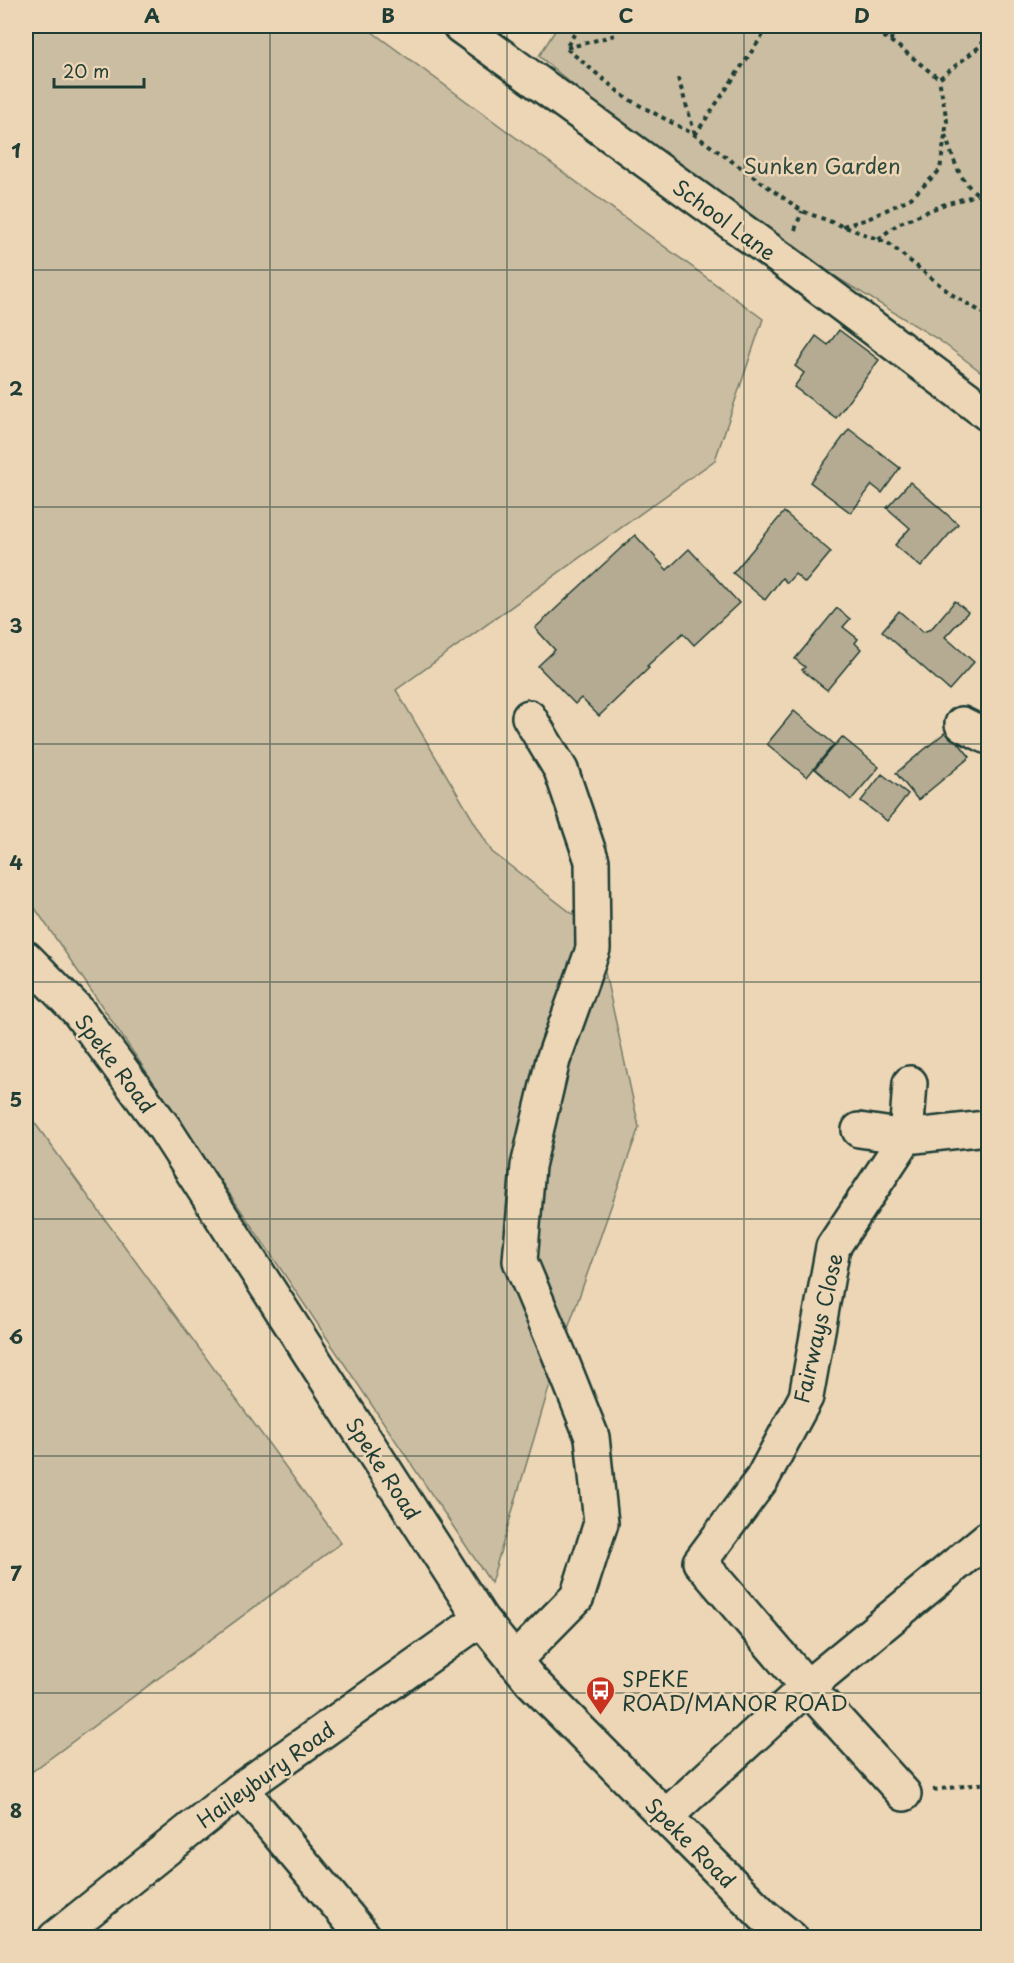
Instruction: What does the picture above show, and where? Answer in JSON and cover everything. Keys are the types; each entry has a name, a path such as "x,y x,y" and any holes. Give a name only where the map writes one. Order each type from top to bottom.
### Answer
{"street":[{"name":"School Lane","path":"460,26 774,254 988,414"},
{"path":"514,1661 577,1597 602,1523 592,1437 519,1261 528,1166 553,1059 593,949 592,861 561,770 529,717"},
{"name":"Speke Road","path":"26,958 78,1011 165,1129 481,1619 531,1681 764,1916 791,1938"},
{"name":"Fairways Close","path":"807,1687 700,1562 762,1479 806,1397 833,1247 906,1137 910,1083"},
{"path":"859,1130 906,1137 987,1128"},
{"path":"665,1817 807,1687 988,1538"},
{"name":"Haileybury Road","path":"54,1938 241,1789 481,1619"},
{"path":"807,1687 904,1794"},
{"path":"241,1789 365,1938"}],"path":[{"path":"566,48 579,26"},
{"path":"695,135 769,26"},
{"path":"842,227 868,219 911,198 940,170 947,121 939,79 868,26"},
{"path":"891,41 894,26"},
{"path":"939,79 987,38 979,26"},
{"path":"566,48 619,34"},
{"path":"566,48 626,98 695,135 802,211 888,243 951,294 988,316"},
{"path":"678,78 695,135"},
{"path":"945,135 960,176 977,195 988,199"},
{"path":"878,239 898,224 945,204 977,195"},
{"path":"904,1794 988,1783"}],"green space":[{"path":"26,26 364,26 763,319 715,460 396,690 492,852 596,932 639,1127 559,1354 491,1583 26,895"},
{"name":"Sunken Garden","path":"558,26 988,26 988,377 939,340 701,194 539,56"},
{"path":"26,1111 341,1543 26,1776"}],"building":[{"path":"839,330 879,360 836,418 794,387 804,373 795,366 816,336 828,345"},
{"path":"849,429 900,468 882,493 872,485 851,513 810,482"},
{"path":"910,482 958,524 921,567 895,545 910,528 887,508"},
{"path":"784,512 831,552 805,583 795,574 787,583 782,578 765,600 733,573"},
{"path":"635,535 667,570 689,549 739,603 694,645 683,633 647,666 649,668 599,716 581,698 575,704 538,666 555,650 535,628"},
{"path":"955,601 968,612 945,637 974,662 949,690 882,631 899,611 923,632 931,629"},
{"path":"837,608 850,619 843,627 858,639 855,643 861,649 827,690 802,670 805,667 795,659"},
{"path":"794,711 834,744 807,777 767,744"},
{"path":"948,730 970,757 918,800 896,773"},
{"path":"842,737 879,767 851,800 815,769"},
{"path":"882,774 908,794 887,821 861,801"}],"place":[{"name":"SPEKE ROAD/MANOR ROAD","path":"601,1716"}]}
